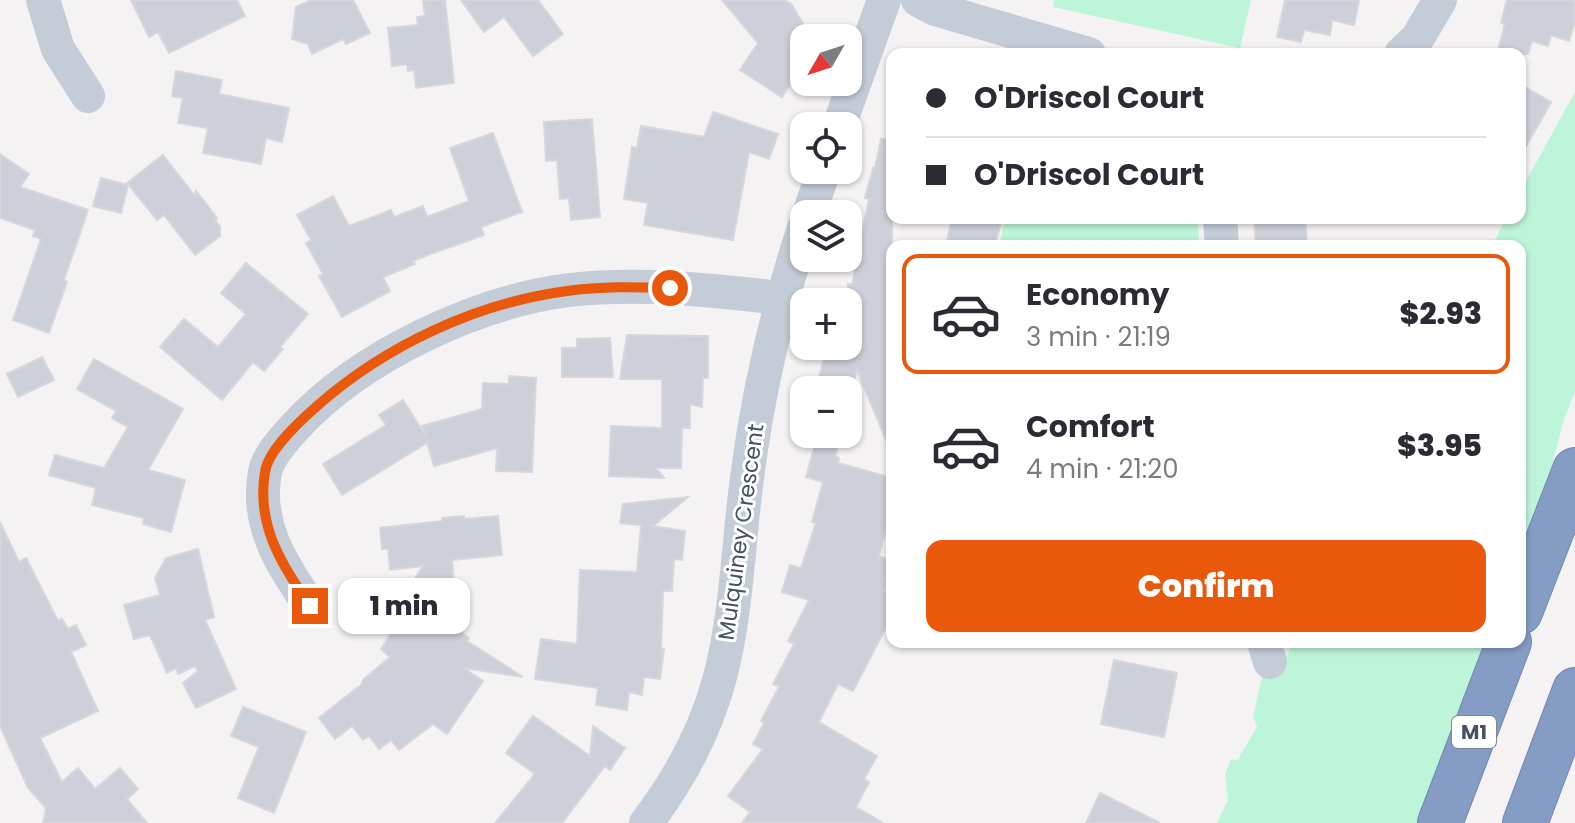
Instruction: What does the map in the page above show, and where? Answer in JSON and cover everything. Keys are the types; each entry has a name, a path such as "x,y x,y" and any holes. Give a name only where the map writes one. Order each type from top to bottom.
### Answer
{"highway":[{"path":"1526,597 1575,470"},
{"name":"M1","path":"1440,823 1507,648"},
{"path":"1525,823 1575,690"}],"street":[{"path":"43,0 58,49 88,96"},
{"path":"844,112 884,0"},
{"path":"918,0 935,9 1068,48"},
{"path":"1407,48 1417,39 1440,0"},
{"name":"Mulquiney Crescent","path":"646,823 696,745 720,678 734,608 749,462 767,357 790,271"},
{"path":"310,606 276,554 263,510 265,469 281,443 304,418 372,363 422,336 472,316 514,301 568,290 641,287 700,289 781,298"}],"green space":[{"path":"1054,0 1251,0 1240,48 1053,7"},
{"path":"1575,92 1575,391 1563,422 1548,481 1526,539 1526,240 1495,240 1503,224 1526,224 1526,181"},
{"path":"1004,224 1198,224 1199,240 1000,240"},
{"path":"1290,648 1485,648 1418,823 1217,823 1228,800 1225,775 1231,759 1237,761 1257,727 1253,717 1263,672 1283,665"}],"building":[{"path":"131,0 237,0 245,16 169,53 158,32 149,37"},
{"path":"311,0 353,0 370,33 346,44 343,39 312,54 308,44 292,39 296,7"},
{"path":"423,0 445,0 454,83 416,88 414,70 408,71 407,64 392,66 388,28 418,25 417,17 425,16"},
{"path":"461,0 538,0 563,34 533,56 504,17 484,32"},
{"path":"722,0 785,0 803,24 790,24 790,85 782,97 740,70 758,43"},
{"path":"1285,0 1359,0 1354,25 1332,20 1330,35 1304,30 1301,42 1277,37"},
{"path":"1507,0 1575,0 1575,21 1569,41 1551,35 1548,46 1532,41 1528,54 1526,48 1499,48 1505,24 1501,23"},
{"path":"176,71 222,80 219,94 289,108 282,142 266,138 261,164 203,153 208,128 178,123 183,98 172,96"},
{"path":"1526,87 1551,102 1526,146"},
{"path":"713,112 778,134 769,159 749,152 733,240 644,225 648,203 624,199 632,147 637,148 641,126 704,137"},
{"path":"592,119 600,217 571,220 569,198 560,199 557,160 546,161 544,122"},
{"path":"493,133 522,212 481,227 484,235 413,261 415,264 383,277 390,291 342,317 319,276 323,274 306,243 311,240 297,215 333,196 349,226 391,210 394,217 423,206 427,217 469,201 450,148"},
{"path":"881,139 886,139 886,224 892,224 892,240 886,240 886,440 857,370 856,376 820,376 824,360 862,360 862,288 848,288 848,284 852,285 855,272 862,272 862,234 869,199 865,198"},
{"path":"0,154 29,174 20,187 88,210 49,333 13,320 41,239 33,236 35,230 0,218"},
{"path":"163,155 195,196 196,191 217,218 215,220 220,227 220,236 195,255 164,215 157,220 127,183"},
{"path":"101,178 128,185 121,213 93,206"},
{"path":"951,224 1000,224 996,240 947,240"},
{"path":"1254,224 1305,224 1307,240 1256,240"},
{"path":"246,263 308,314 264,371 253,362 222,400 160,347 184,319 218,347 246,314 221,293"},
{"path":"627,335 708,336 708,378 703,378 702,407 690,404 690,428 682,428 681,468 656,468 664,478 609,476 611,426 662,428 662,379 620,379"},
{"path":"610,338 613,377 562,377 562,348 577,348 577,339"},
{"path":"42,357 54,380 18,397 7,374"},
{"path":"94,359 183,409 148,470 185,480 171,532 143,524 144,518 92,505 96,488 49,475 55,455 104,468 128,427 112,418 116,411 77,389"},
{"path":"509,376 536,378 532,472 496,471 497,448 434,466 427,443 342,495 323,464 386,425 379,415 403,400 425,435 422,426 482,409 483,383 509,384"},
{"path":"814,448 837,448 835,457 839,458 838,463 886,476 886,529 879,556 886,559 886,628 853,691 838,684 819,722 877,756 864,779 869,782 856,807 883,823 742,823 750,812 728,796 763,749 753,744 779,687 773,684 794,644 788,641 809,600 782,592 790,565 801,568 816,523 812,522 823,482 806,477"},
{"path":"688,497 653,526 685,531 682,560 674,559 672,591 663,591 661,649 664,649 660,679 644,677 642,695 629,692 627,710 596,705 598,688 535,679 541,639 577,644 580,570 637,572 641,525 620,523 623,504"},
{"path":"464,516 464,519 498,516 502,555 452,560 455,598 417,602 469,638 467,641 523,677 464,668 483,681 447,734 433,724 399,750 391,740 379,749 369,736 363,740 352,726 335,739 319,718 390,657 381,649 392,632 384,626 423,566 390,570 388,549 382,549 380,528"},
{"path":"0,522 19,562 26,558 58,621 62,619 68,629 76,625 86,645 71,652 98,711 40,738 62,782 78,768 95,789 120,768 138,789 127,799 147,823 43,823 46,808 28,788 0,726"},
{"path":"198,549 214,617 205,620 236,689 196,708 183,683 198,671 195,666 178,674 176,668 167,673 150,635 134,639 124,605 160,595 155,578 166,558"},
{"path":"1114,660 1177,673 1164,737 1101,724"},
{"path":"243,707 306,732 274,813 238,798 259,747 231,736"},
{"path":"533,716 590,756 593,726 625,748 610,770 605,766 562,823 495,823 535,774 506,753"},
{"path":"1100,793 1160,823 1086,823"}],"route":[{"path":"310,606 276,554 263,510 265,469 281,443 341,385 372,363 422,336 514,301 568,290 670,288"}]}
